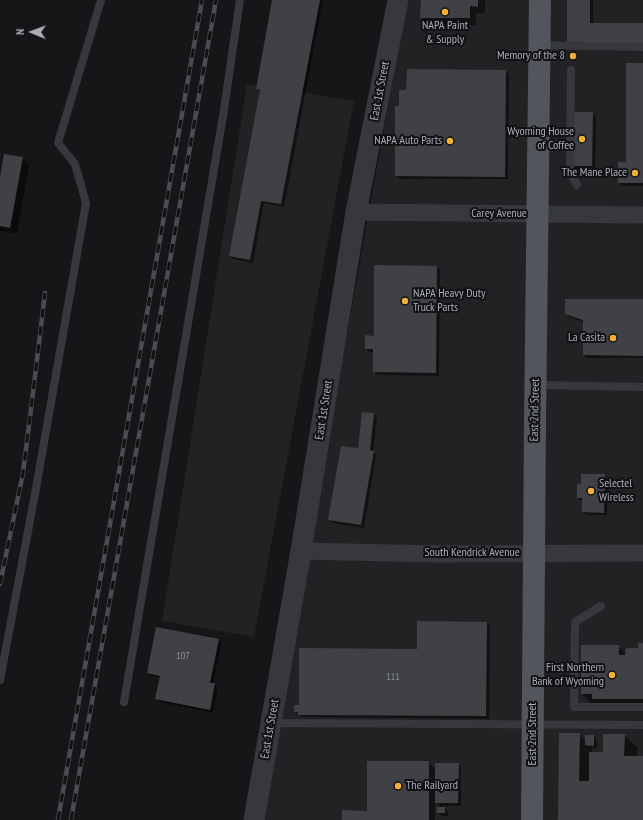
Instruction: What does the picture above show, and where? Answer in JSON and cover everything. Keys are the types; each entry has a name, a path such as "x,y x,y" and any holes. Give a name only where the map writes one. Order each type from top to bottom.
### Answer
{"main road":[{"name":"East 2nd Street","path":"532,820 540,0"}],"street":[{"name":"East 1st Street","path":"254,820 301,551 356,212 398,0"},
{"name":"Carey Avenue","path":"356,212 643,215"},
{"name":"South Kendrick Avenue","path":"301,551 438,554 643,553"}],"lane":[{"path":"0,680 35,494 86,203 75,164 58,143 101,0"},
{"path":"124,702 223,116 240,0"},
{"path":"540,45 643,47"},
{"path":"571,70 570,172 576,185"},
{"path":"536,385 643,387"},
{"path":"601,606 575,622 574,706 643,707"},
{"path":"271,723 643,725"}],"shaded area":[{"path":"407,0 643,0 643,820 264,820 303,581"},
{"path":"247,84 354,101 254,637 162,621"}],"building":[{"path":"272,0 320,0 281,204 261,201 250,260 229,256 260,90 256,89"},
{"name":"NAPA Paint & Supply","path":"421,0 478,0 478,7 470,6 470,18 420,18"},
{"path":"567,0 590,0 590,23 643,23 643,43 567,43"},
{"path":"626,63 643,63 643,183 618,183 618,162 626,162"},
{"name":"NAPA Auto Parts","path":"407,69 506,70 505,177 395,176 395,106 399,106 399,90 406,90"},
{"name":"Wyoming House of Coffee","path":"573,112 593,112 592,166 572,166"},
{"path":"4,154 23,157 10,228 0,226 0,177"},
{"name":"NAPA Heavy Duty Truck Parts","path":"374,265 437,266 436,373 373,372 373,349 365,349 365,335 374,336"},
{"name":"La Casita","path":"565,299 643,299 643,356 583,355 583,320 565,314"},
{"path":"362,412 374,413 370,450 374,451 361,525 328,520 341,446 358,448"},
{"name":"Selectel Wireless","path":"581,474 605,474 604,513 582,512 582,498 577,498 577,484 581,484"},
{"path":"417,621 487,622 486,716 298,715 298,712 294,712 294,705 299,705 299,648 417,649"},
{"path":"156,627 219,639 210,683 215,683 210,710 155,699 160,676 147,673"},
{"name":"First Northern Bank of Wyoming","path":"638,643 643,643 643,699 592,699 592,694 581,694 581,645 619,645 619,655 625,655 626,648 638,648"},
{"path":"559,733 580,733 579,781 589,781 589,752 603,752 603,734 625,734 624,756 643,756 643,820 558,820"},
{"path":"585,735 594,735 594,746 585,745"},
{"name":"The Railyard","path":"367,761 429,761 429,820 342,820 342,810 367,811"},
{"path":"435,763 459,763 458,803 435,803"},
{"path":"437,807 445,807 445,813 437,813"}],"railway":[{"path":"58,820 202,0"},
{"path":"71,820 216,0"},
{"path":"0,584 23,473 45,293"}],"place":[{"name":"NAPA Paint & Supply","path":"445,12"},
{"name":"Memory of the 8","path":"573,56"},
{"name":"Wyoming House of Coffee","path":"582,139"},
{"name":"NAPA Auto Parts","path":"450,141"},
{"name":"The Mane Place","path":"635,173"},
{"name":"NAPA Heavy Duty Truck Parts","path":"405,301"},
{"name":"La Casita","path":"613,338"},
{"name":"Selectel Wireless","path":"591,491"},
{"name":"First Northern Bank of Wyoming","path":"612,675"},
{"name":"The Railyard","path":"398,786"}]}
